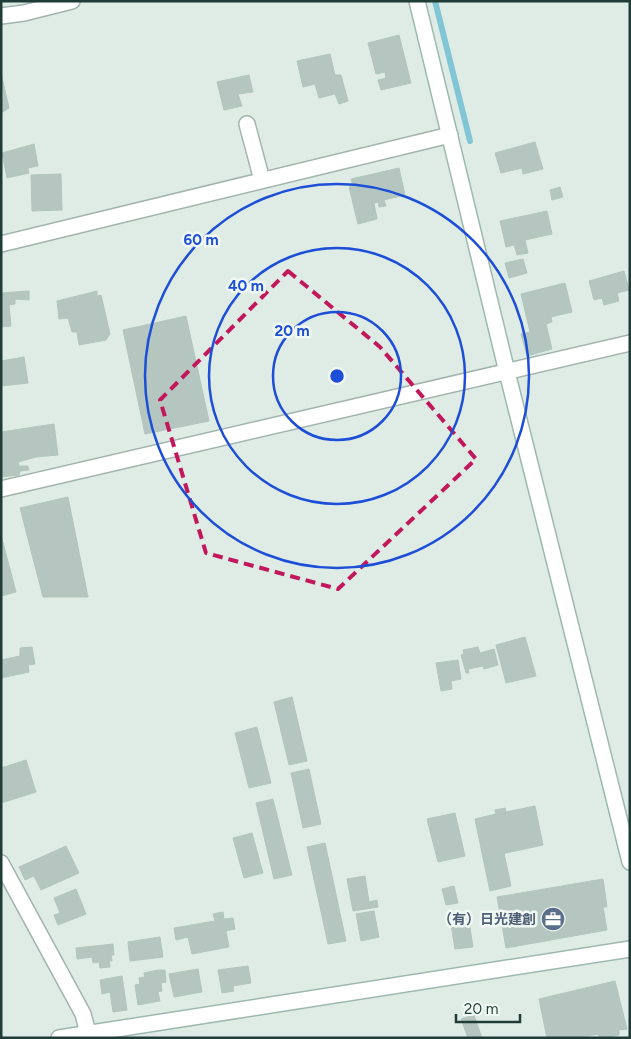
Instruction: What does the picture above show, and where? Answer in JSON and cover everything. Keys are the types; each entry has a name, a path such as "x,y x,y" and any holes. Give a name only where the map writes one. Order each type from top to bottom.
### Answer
{"street":[{"path":"1,16 24,13 72,1"},
{"path":"418,1 507,372 630,862"},
{"path":"247,124 262,180"},
{"path":"1,244 450,134"},
{"path":"1,489 630,343"},
{"path":"1,863 84,1014 88,1033"},
{"path":"59,1038 630,949"}],"highlighted area":[{"path":"288,271 380,347 476,459 338,589 206,553 160,400"}],"building":[{"path":"399,35 411,83 381,90 378,80 386,78 385,72 376,74 368,43"},
{"path":"330,54 335,75 341,75 348,101 339,104 335,94 319,98 315,84 303,87 297,61"},
{"path":"1,73 9,108 1,113"},
{"path":"249,75 253,92 238,94 242,106 224,110 217,82"},
{"path":"535,142 543,169 523,174 522,168 501,173 495,153"},
{"path":"34,144 38,166 28,168 29,173 7,178 2,153"},
{"path":"399,168 405,195 384,200 386,206 379,207 378,202 374,203 377,219 358,224 349,187 353,186 351,179"},
{"path":"61,174 62,210 32,211 31,175"},
{"path":"560,187 563,197 552,200 550,190"},
{"path":"547,211 552,234 525,240 528,253 517,255 514,245 506,247 500,221"},
{"path":"523,259 527,273 509,278 505,263"},
{"path":"624,271 629,290 617,293 619,301 604,305 602,298 594,300 589,281"},
{"path":"565,283 572,312 551,317 552,322 546,324 552,349 527,356 521,334 530,332 521,294"},
{"path":"29,291 29,300 15,299 15,304 9,305 11,326 1,327 1,293"},
{"path":"97,291 97,296 101,295 110,334 106,340 79,345 77,332 72,332 68,318 59,319 57,301"},
{"path":"186,316 209,421 145,434 123,330"},
{"path":"24,357 28,383 1,386 1,361"},
{"path":"54,424 58,455 36,457 18,462 19,466 28,466 29,470 20,471 19,475 1,477 1,432"},
{"path":"68,497 88,597 43,597 20,508"},
{"path":"1,535 16,592 1,596"},
{"path":"525,637 536,676 506,683 496,645"},
{"path":"32,647 35,664 28,665 29,672 1,678 1,660 20,656 20,648"},
{"path":"478,647 480,653 494,649 498,665 484,669 483,666 468,669 469,673 466,673 461,655 464,654 463,650"},
{"path":"458,660 461,679 451,681 452,689 441,691 436,663"},
{"path":"292,697 307,761 289,765 274,702"},
{"path":"257,727 271,783 249,788 235,733"},
{"path":"26,760 36,792 1,803 1,768"},
{"path":"309,769 321,824 303,828 291,773"},
{"path":"273,799 292,875 274,879 256,803"},
{"path":"535,806 543,845 483,858 475,819 496,814 495,810 505,808 506,812"},
{"path":"455,813 465,856 438,862 427,819"},
{"path":"252,833 263,873 244,878 233,838"},
{"path":"325,843 346,941 328,944 307,847"},
{"path":"66,846 79,873 41,890 34,876 25,880 19,867"},
{"path":"504,853 511,886 490,891 483,858"},
{"path":"365,876 369,902 377,900 378,907 353,911 347,879"},
{"name":"（有）日光建創","path":"603,879 607,907 603,907 607,930 506,948 497,897"},
{"path":"454,886 458,903 446,905 442,889"},
{"path":"76,889 86,914 58,925 54,915 60,913 54,898"},
{"path":"374,911 379,937 361,941 356,914"},
{"path":"223,912 224,919 233,918 235,929 226,931 229,947 192,954 188,937 176,940 174,928 215,921 213,914"},
{"path":"468,915 473,947 455,949 450,918"},
{"path":"160,937 163,957 130,961 128,942"},
{"path":"113,944 114,955 111,955 112,961 109,961 110,967 100,968 99,962 93,963 92,957 77,959 76,948"},
{"path":"248,966 251,983 233,986 234,991 222,993 218,970"},
{"path":"198,969 202,992 174,997 169,974"},
{"path":"165,970 166,982 161,983 162,991 158,992 160,1001 138,1005 135,985 140,984 139,978 145,977 144,973"},
{"path":"122,976 127,1010 113,1012 110,992 102,994 100,980"},
{"path":"615,981 627,1029 619,1030 619,1035 606,1038 599,1038 598,1034 579,1038 547,1038 539,999"},
{"path":"474,1015 482,1038 468,1038 461,1019"}],"waterway":[{"path":"435,1 470,141"}],"place":[{"name":"（有）日光建創","path":"553,919"}]}
